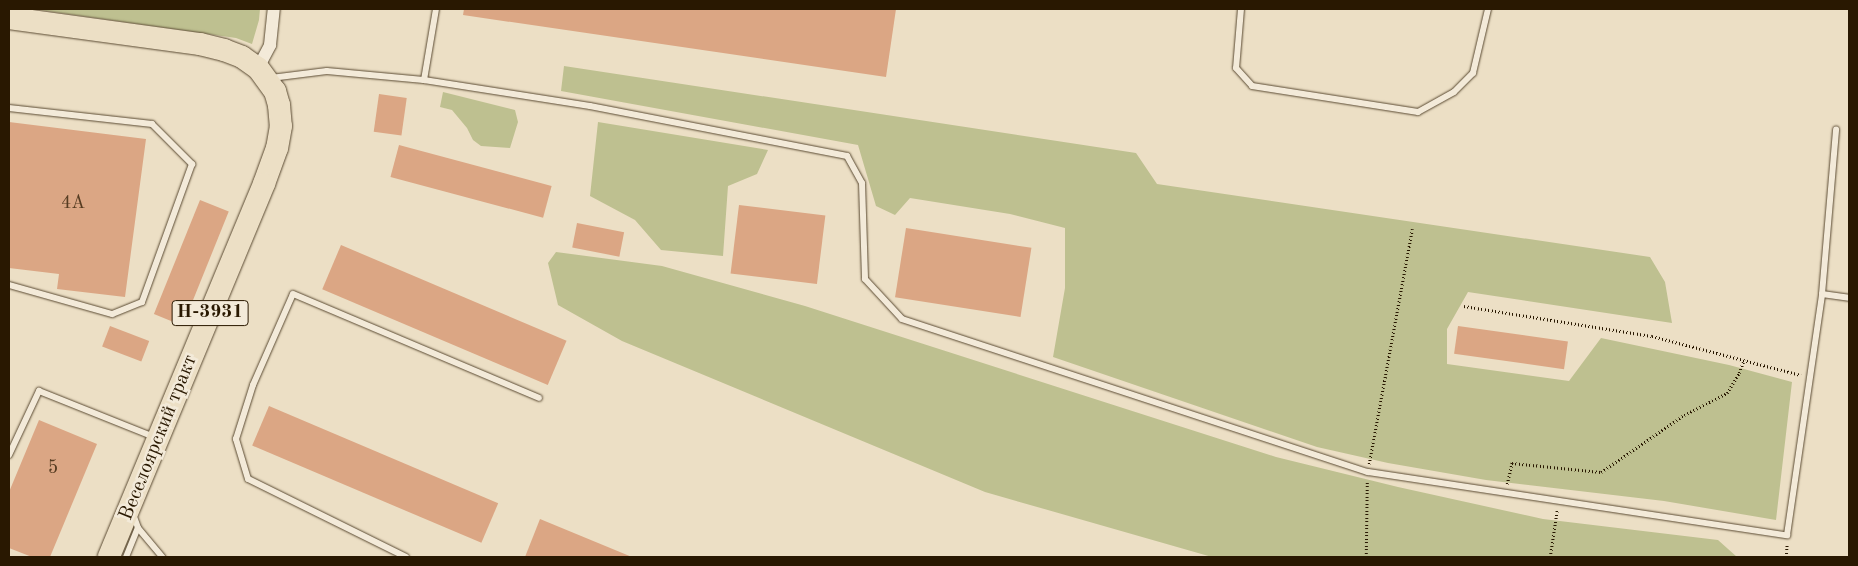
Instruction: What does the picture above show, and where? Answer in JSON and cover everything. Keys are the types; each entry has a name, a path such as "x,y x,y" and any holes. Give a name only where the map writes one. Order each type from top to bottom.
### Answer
{"highway":[{"path":"9,18 200,44 242,57 263,73"},
{"name":"Веселоярский тракт","path":"109,557 134,518 158,438 277,148 281,126 279,105 275,91 263,73"}],"street":[{"path":"263,73 270,45 274,9"}],"lane":[{"path":"424,80 436,9"},
{"path":"1241,9 1236,68 1252,86 1418,112 1454,92 1473,73 1488,9"},
{"path":"263,73 327,71 424,80 590,106 847,156 862,183 865,279 902,319 1368,472 1787,535 1822,294 1836,130"},
{"path":"9,108 152,124 192,164 142,302 112,314 9,285"},
{"path":"406,557 248,479 236,439 253,385 293,294 539,398"},
{"path":"1822,294 1849,298"},
{"path":"9,455 39,391 158,438"},
{"path":"126,557 134,518"},
{"path":"134,518 162,557"}],"path":[{"path":"1366,557 1368,472 1412,229"},
{"path":"1464,306 1652,336 1810,377"},
{"path":"1504,492 1512,463 1600,472 1684,415 1727,393 1740,373 1744,360"},
{"path":"1550,557 1559,501"},
{"path":"1786,557 1787,535"}],"green space":[{"path":"33,9 260,9 252,44 236,38"},
{"path":"564,66 1136,153 1157,184 1650,257 1665,282 1672,323 1468,292 1447,329 1447,364 1569,381 1601,338 1729,365 1792,382 1776,520 1664,501 1486,480 1388,463 1317,447 1053,357 1065,288 1065,228 1010,214 910,198 895,215 876,206 858,145 561,91"},
{"path":"443,92 515,110 518,122 510,148 481,146 473,140 467,128 452,110 440,107"},
{"path":"598,122 768,150 757,174 728,186 723,256 661,250 635,220 590,196"},
{"path":"556,252 662,266 805,306 1276,457 1398,487 1543,519 1718,540 1737,557 1212,557 985,492 622,341 558,305 548,263"}],"building":[{"path":"464,9 896,9 886,77 463,15"},
{"path":"379,94 407,98 401,136 374,132"},
{"path":"9,122 146,139 125,297 57,289 59,274 9,268"},
{"path":"399,145 552,186 543,218 390,177"},
{"path":"200,200 229,212 183,326 154,314"},
{"path":"739,205 825,216 817,284 731,273"},
{"path":"577,223 624,232 619,257 572,248"},
{"path":"906,228 1031,248 1020,317 895,297"},
{"path":"341,245 567,341 548,385 322,289"},
{"path":"110,326 149,341 141,362 102,347"},
{"path":"1458,326 1568,341 1564,369 1454,354"},
{"path":"269,406 498,503 481,543 252,446"},
{"path":"39,420 97,444 50,557 32,557 9,548 9,492"},
{"path":"540,519 632,557 525,557"}]}
